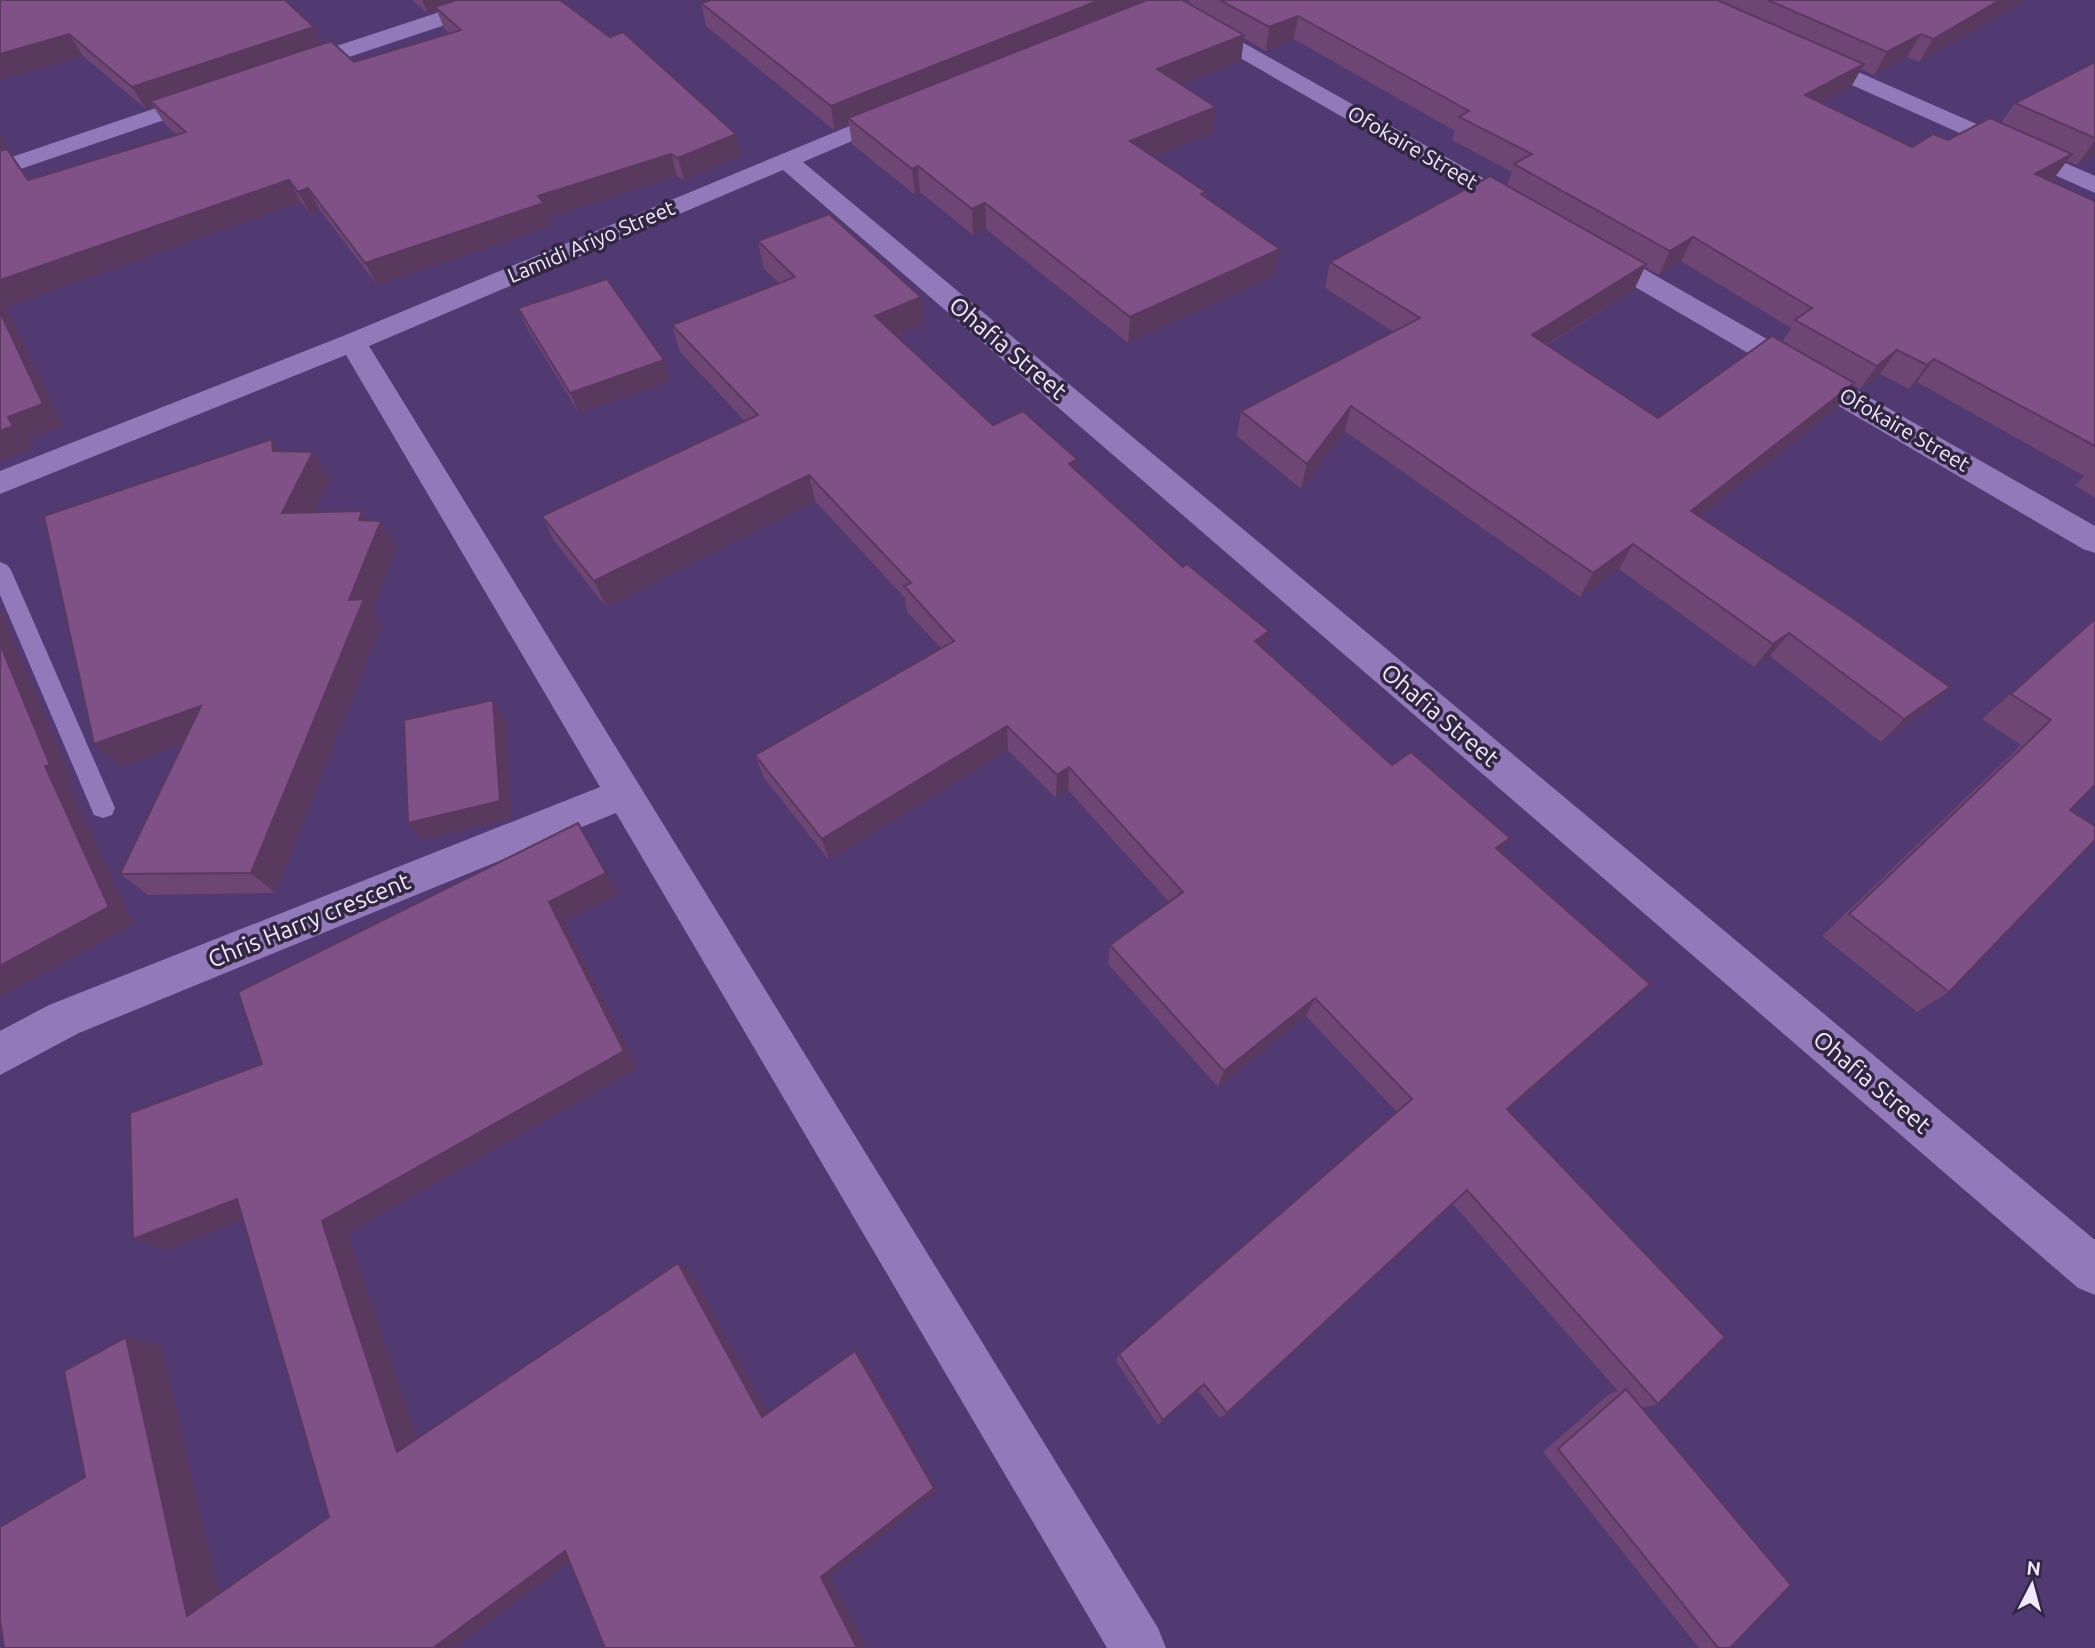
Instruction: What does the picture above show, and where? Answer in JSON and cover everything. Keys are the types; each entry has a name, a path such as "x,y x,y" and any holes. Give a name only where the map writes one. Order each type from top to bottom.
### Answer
{"street":[{"path":"276,74 497,0"},
{"name":"Ofokaire Street","path":"1179,13 1539,220"},
{"path":"1781,45 2095,185"},
{"path":"0,169 224,92"},
{"name":"Lamidi Ariyo Street","path":"0,483 353,341 925,103"},
{"name":"Ohafia Street","path":"785,159 2095,1271"},
{"name":"Ofokaire Street","path":"1576,240 2095,541"},
{"path":"353,341 1138,1648"},
{"name":"Chris Harry crescent","path":"0,1054 64,1019 623,794"}],"lane":[{"path":"0,570 103,808"}],"building":[{"path":"0,0 285,0 314,27 132,87 69,34 0,54"},
{"path":"456,0 560,0 610,37 623,32 736,134 678,158 671,154 538,196 544,203 365,263 308,188 298,192 289,180 0,280 0,151 7,149 28,180 186,132 150,101 331,41 354,62 461,30 435,7"},
{"path":"711,0 1100,0 831,106 701,3"},
{"path":"1147,0 1182,0 1244,35 1157,69 1216,107 1130,141 1206,192 1201,194 1280,249 1130,317 985,203 972,209 918,166 912,169 848,118"},
{"path":"1220,0 1717,0 1864,64 1805,95 1912,147 1933,134 1948,140 1990,118 2072,154 2035,174 2095,201 2095,446 1934,359 1927,365 1897,350 1877,366 1795,320 1812,308 1693,237 1670,251 1514,164 1532,154 1459,117 1469,111 1298,16 1269,27"},
{"path":"1768,0 2000,0 1933,39 1921,34 1887,52"},
{"path":"2095,62 2095,138 2015,103"},
{"path":"1490,176 1646,264 1532,335 1658,418 1772,336 1854,383 1691,511 1850,616 1950,687 1904,719 1789,633 1773,644 1633,544 1593,573 1351,406 1307,464 1241,411 1420,318 1330,262"},
{"path":"829,214 921,297 875,316 993,425 1023,411 1077,459 1069,464 1183,567 1187,564 1269,631 1255,641 1392,765 1411,752 1510,838 1496,848 1650,984 1507,1109 1725,1337 1658,1404 1467,1190 1227,1413 1204,1384 1163,1420 1119,1354 1412,1099 1315,998 1224,1071 1110,945 1183,892 1069,767 1057,775 1007,726 822,839 755,755 954,641 904,586 911,583 809,475 594,581 542,516 758,415 672,325 795,277 758,241"},
{"path":"607,279 664,360 570,393 518,308"},
{"path":"0,312 43,404 8,417 13,426 0,431"},
{"path":"272,439 273,451 313,452 282,513 362,511 359,520 381,521 349,600 364,599 251,873 120,874 201,706 94,744 44,516"},
{"path":"2095,619 2095,785 2070,810 2095,826 2095,840 1949,992 1849,914 2051,720 2011,694"},
{"path":"0,644 50,765 45,766 109,907 0,966"},
{"path":"493,700 500,801 408,823 404,720"},
{"path":"578,823 606,873 549,902 624,1051 322,1221 397,1452 678,1263 762,1417 855,1351 934,1488 821,1577 857,1648 605,1648 565,1551 433,1648 4,1648 0,1619 0,1527 85,1477 64,1371 126,1337 187,1616 329,1517 237,1199 133,1239 130,1113 262,1064 238,992"},
{"path":"1626,1389 1791,1585 1730,1648 1718,1648 1558,1449"}]}
